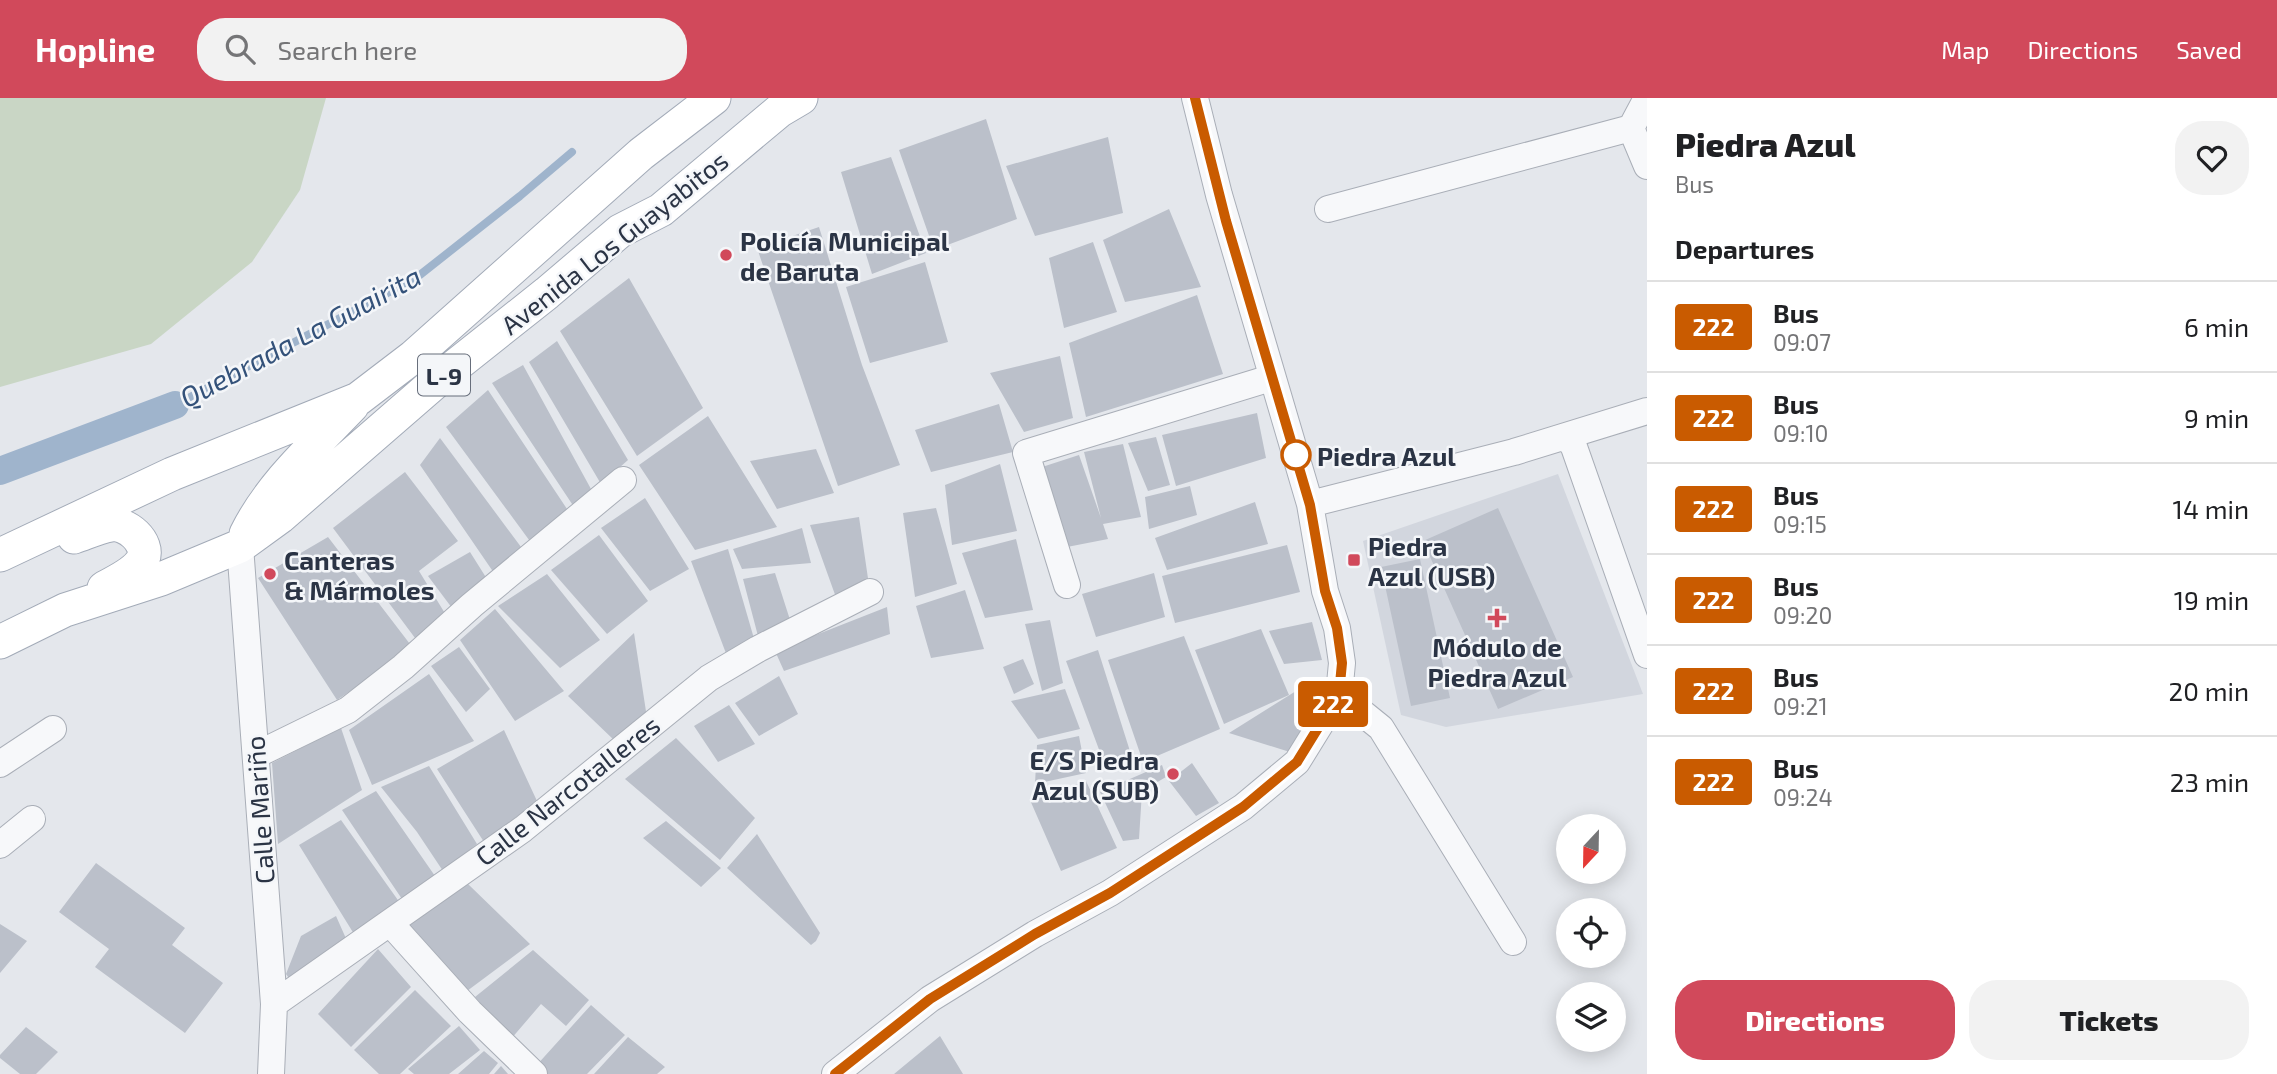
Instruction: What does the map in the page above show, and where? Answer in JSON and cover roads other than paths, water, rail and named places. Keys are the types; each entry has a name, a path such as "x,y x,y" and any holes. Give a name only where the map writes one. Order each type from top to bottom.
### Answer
{"main road":[{"name":"Avenida Los Guayabitos","path":"0,555 172,474 358,399 413,357 641,154 714,98"},
{"name":"Avenida Los Guayabitos","path":"0,642 65,610 161,579 240,546 280,517 440,378 547,293 620,230 661,210 779,111 801,98"},
{"path":"240,546 253,518 272,492 358,399"},
{"name":"L-9","path":"0,570 61,542 113,524 135,534 143,545 144,556 137,567 65,610"}],"street":[{"path":"835,1074 930,999 1035,934 1110,893 1243,807 1297,762 1339,694 1342,663 1337,628 1325,591 1310,505 1219,195 1195,98"},
{"path":"1328,208 1631,128 1647,98"},
{"path":"1631,128 1647,166"},
{"path":"1067,585 1026,453 1271,378"},
{"path":"1310,505 1514,452 1647,411"},
{"path":"1567,436 1574,447 1647,655"},
{"path":"256,755 348,710 403,667 472,605 623,480"},
{"name":"Calle Mariño","path":"240,546 274,1004 271,1074"},
{"name":"Calle Narcotalleres","path":"274,1004 523,829 709,678 758,649 870,592"},
{"path":"1339,694 1381,728 1513,943"},
{"path":"0,764 53,729"},
{"path":"0,845 32,819"},
{"path":"390,923 470,1012 534,1074"}],"waterway":[{"name":"Quebrada La Guairita","path":"175,405 416,278 572,152"},
{"name":"Quebrada La Guairita","path":"0,471 175,405"}],"place":[{"name":"Policía Municipal de Baruta","path":"726,255"},
{"name":"Piedra Azul","path":"1296,455"},
{"name":"Piedra Azul (USB)","path":"1354,560"},
{"name":"Canteras & Mármoles","path":"270,574"},
{"name":"Módulo de Piedra Azul","path":"1497,618"},
{"name":"E/S Piedra Azul (SUB)","path":"1173,774"}]}
